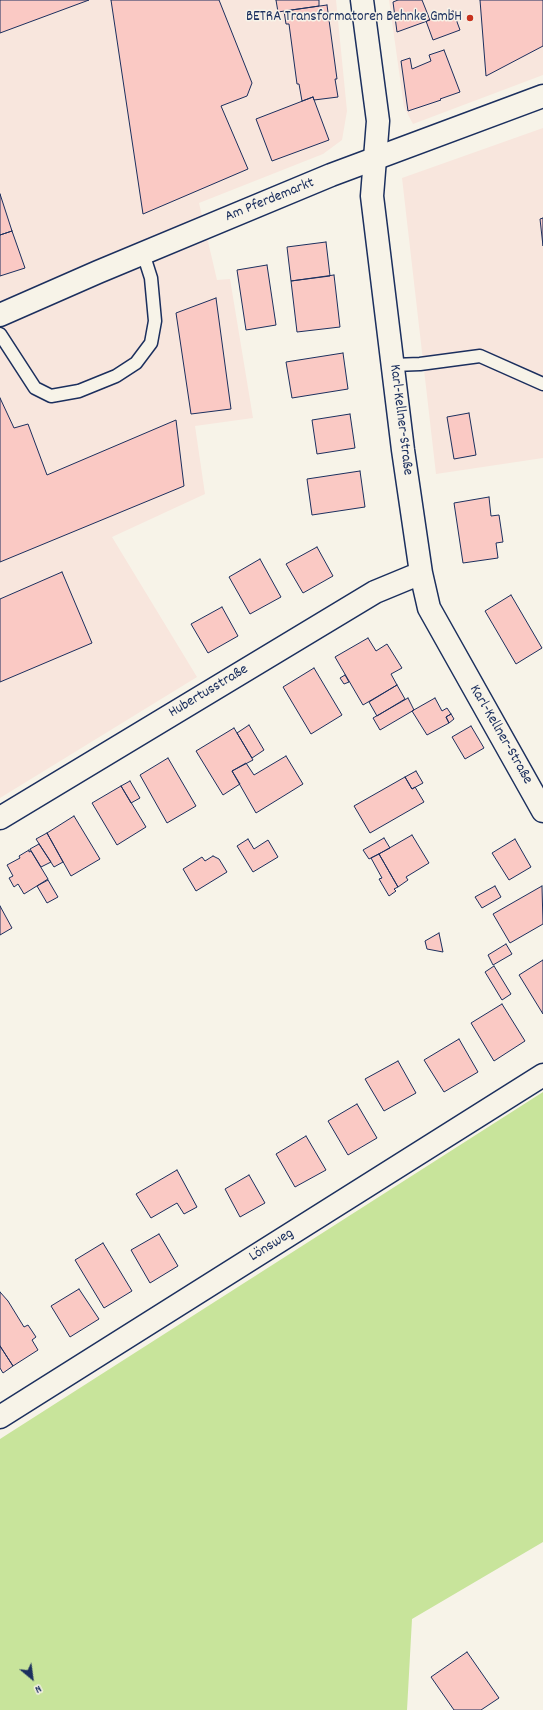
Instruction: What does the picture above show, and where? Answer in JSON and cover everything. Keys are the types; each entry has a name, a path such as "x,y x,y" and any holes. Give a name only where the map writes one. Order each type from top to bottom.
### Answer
{"street":[{"name":"Karl-Kellner-Straße","path":"362,0 378,121 372,196 403,450 421,573 429,608 543,811"},
{"name":"Am Pferdemarkt","path":"0,314 331,175 543,96"},
{"name":"Hubertusstraße","path":"0,818 375,592 421,573"},
{"name":"Lönsweg","path":"0,1417 543,1075"}],"lane":[{"path":"0,334 35,388 51,396 79,391 116,376 136,363 151,343 155,321 151,278 143,253"},
{"path":"393,365 420,364 480,356 543,384"}],"shaded area":[{"path":"0,0 336,0 347,111 342,140 323,154 199,203 217,280 230,279 253,418 195,426 205,494 112,537 197,677 0,798"},
{"path":"389,0 543,0 543,75 413,124 404,107"},
{"path":"543,128 543,458 436,474 402,178"}],"green space":[{"path":"543,1092 543,1542 412,1619 407,1710 0,1710 0,1439"}],"building":[{"path":"0,0 89,0 0,33"},
{"path":"111,0 219,0 252,83 247,96 221,106 248,169 143,214"},
{"path":"276,0 319,0 319,6 278,12"},
{"path":"398,0 422,0 430,20 397,32 393,2"},
{"path":"480,0 543,0 543,46 486,76"},
{"path":"327,5 338,97 314,100 313,97 302,101 299,84 297,84 289,24 286,24 284,11"},
{"path":"453,11 460,30 433,40 426,21"},
{"path":"444,50 460,92 408,111 401,61 410,58 412,69 431,61 429,55"},
{"path":"313,97 329,140 272,161 256,119"},
{"path":"0,194 12,231 0,235"},
{"path":"543,218 543,246 540,219"},
{"path":"12,231 25,268 0,276 0,235"},
{"path":"326,242 330,276 291,281 287,247"},
{"path":"267,265 276,325 246,330 237,270"},
{"path":"334,275 340,327 297,332 291,281"},
{"path":"216,298 231,409 191,414 176,313"},
{"path":"343,353 348,389 292,398 286,362"},
{"path":"0,398 14,428 28,424 47,475 176,420 184,486 0,562"},
{"path":"469,413 476,455 454,459 447,417"},
{"path":"350,414 355,448 317,454 312,420"},
{"path":"360,471 365,507 312,515 307,479"},
{"path":"489,497 491,516 499,515 503,542 496,543 498,558 463,563 454,503"},
{"path":"317,547 333,576 303,593 286,564"},
{"path":"260,559 281,597 250,614 229,577"},
{"path":"62,572 92,643 0,682 0,599"},
{"path":"511,595 542,648 516,664 485,611"},
{"path":"222,607 238,636 208,653 191,624"},
{"path":"368,638 376,651 387,644 402,668 391,674 397,685 363,705 335,657"},
{"path":"314,668 342,715 311,734 283,687"},
{"path":"345,675 349,682 344,684 340,678"},
{"path":"397,685 405,699 377,716 369,702"},
{"path":"408,698 414,710 380,730 373,718"},
{"path":"435,698 442,711 447,708 451,714 446,717 449,723 427,735 412,711"},
{"path":"451,714 454,719 449,723 446,717"},
{"path":"249,725 264,750 252,758 237,733"},
{"path":"471,726 484,748 465,759 452,737"},
{"path":"234,728 253,760 232,771 240,784 223,795 196,751"},
{"path":"286,756 303,784 256,813 232,771 246,763 254,775"},
{"path":"168,758 196,806 167,823 140,775"},
{"path":"416,771 423,783 412,789 405,777"},
{"path":"405,777 412,789 415,787 424,802 370,833 354,806"},
{"path":"130,781 140,798 131,803 121,786"},
{"path":"121,786 146,827 117,845 92,803"},
{"path":"74,816 100,859 71,876 47,833"},
{"path":"47,833 63,862 54,867 36,839"},
{"path":"412,835 429,863 406,877 408,880 398,887 379,854"},
{"path":"384,838 390,848 369,859 363,850"},
{"path":"248,839 254,849 268,840 278,857 253,872 237,846"},
{"path":"515,839 531,867 509,880 492,853"},
{"path":"39,844 51,862 41,867 30,849"},
{"path":"29,850 48,879 24,894 18,884 14,887 9,878 13,876 7,865 20,858 19,856"},
{"path":"379,854 398,887 394,889 396,891 389,896 379,879 382,878 371,858"},
{"path":"213,856 219,859 227,872 196,891 183,869 202,857 205,861"},
{"path":"48,880 58,897 47,903 37,886"},
{"path":"495,886 501,897 482,908 475,897"},
{"path":"542,886 543,924 510,943 493,914"},
{"path":"0,906 12,928 0,935"},
{"path":"439,933 443,952 427,949 425,941"},
{"path":"506,944 512,954 493,965 488,955"},
{"path":"543,960 543,1014 519,975"},
{"path":"494,966 511,994 502,1000 485,972"},
{"path":"502,1004 525,1041 494,1061 471,1023"},
{"path":"459,1039 478,1072 444,1092 424,1060"},
{"path":"398,1061 416,1093 384,1111 365,1079"},
{"path":"357,1104 377,1138 348,1155 328,1121"},
{"path":"306,1136 326,1170 295,1187 276,1154"},
{"path":"177,1170 197,1207 184,1214 177,1203 151,1218 136,1194"},
{"path":"249,1175 265,1203 240,1217 225,1189"},
{"path":"159,1234 178,1266 150,1283 131,1250"},
{"path":"103,1243 132,1291 104,1308 75,1260"},
{"path":"79,1289 99,1319 70,1337 51,1306"},
{"path":"0,1292 8,1301 24,1327 28,1325 36,1337 32,1340 38,1350 13,1366 0,1346"},
{"path":"0,1346 13,1366 3,1373 0,1368"},
{"path":"467,1652 499,1698 481,1710 454,1710 431,1677"}],"place":[{"name":"BETRA Transformatoren Behnke GmbH","path":"470,18"}]}
